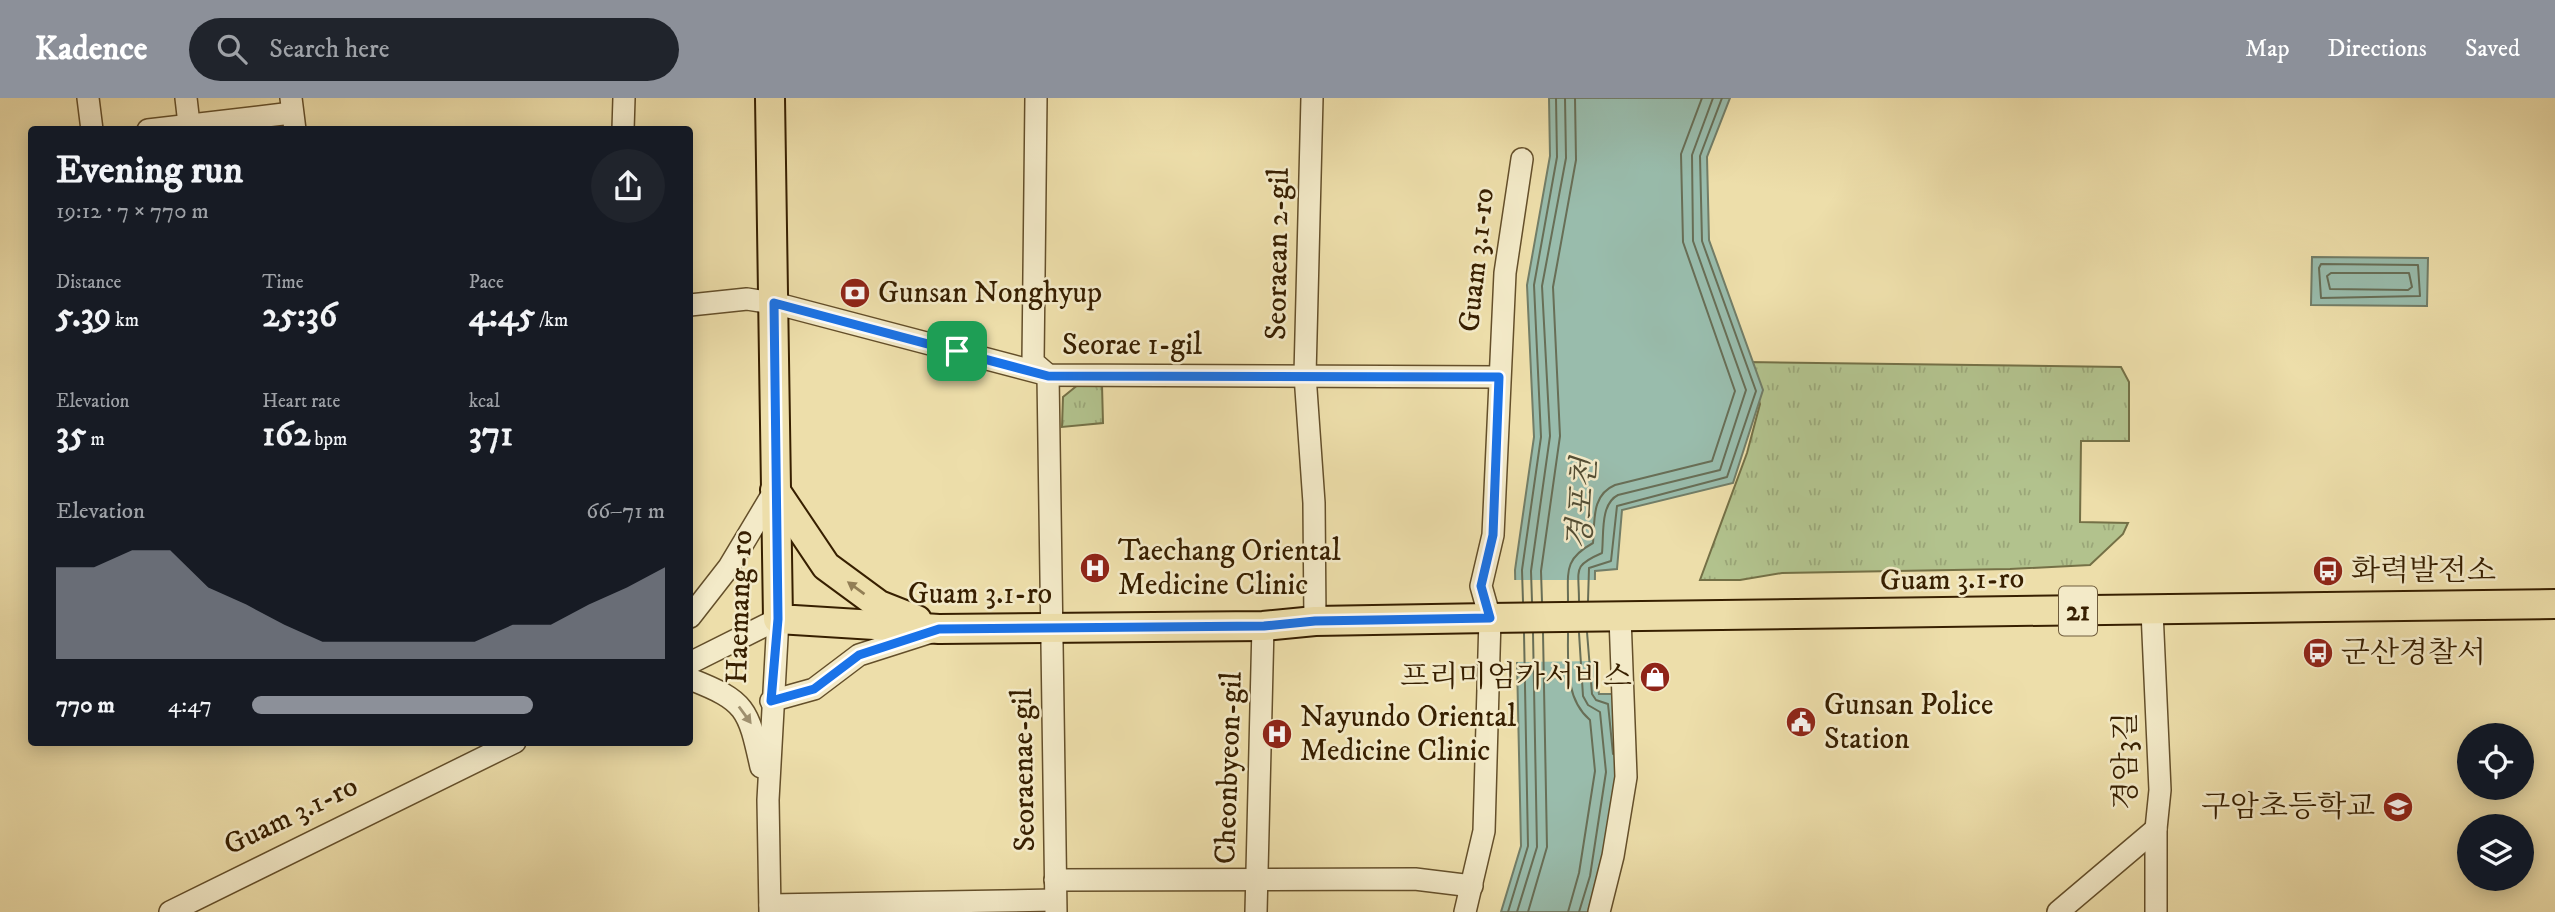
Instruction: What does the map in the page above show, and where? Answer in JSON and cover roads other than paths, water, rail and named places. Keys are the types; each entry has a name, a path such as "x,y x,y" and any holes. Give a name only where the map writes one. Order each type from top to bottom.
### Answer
{"main road":[{"name":"Haemang-ro","path":"770,98 778,619"},
{"path":"775,490 826,566 879,605 939,629"},
{"name":"Guam 3.1-ro","path":"1611,618 2555,604"},
{"name":"Guam 3.1-ro","path":"778,619 939,629 1264,626 1315,621 1495,618"},
{"name":"21","path":"1495,618 1611,618"}],"street":[{"path":"88,98 92,126"},
{"path":"186,98 189,124"},
{"path":"623,126 624,98"},
{"path":"1036,98 1033,362 1048,376"},
{"name":"Seoraean 2-gil","path":"1312,98 1305,375 1314,503 1315,621"},
{"path":"175,126 293,114"},
{"name":"Guam 3.1-ro","path":"1495,618 1481,586 1493,535 1505,272 1522,159"},
{"path":"693,305 747,299 774,303"},
{"name":"Seorae 1-gil","path":"774,303 1048,376 1499,377"},
{"name":"Seoraenae-gil","path":"1048,376 1055,897"},
{"path":"693,613 729,567 775,490"},
{"name":"경암3길","path":"2152,611 2160,790 2156,830 2157,912"},
{"path":"1465,912 1484,831 1495,618"},
{"path":"1599,912 1613,856 1626,777 1611,618"},
{"path":"693,662 778,619"},
{"name":"Haemang-ro","path":"770,908 768,800 771,701 778,619"},
{"name":"Cheonbyeon-gil","path":"1256,912 1264,626"},
{"path":"771,701 814,689 859,655 939,629"},
{"path":"693,680 730,695 752,724 768,800"},
{"name":"Guam 3.1-ro","path":"170,912 507,746"},
{"path":"2058,912 2156,830"},
{"path":"770,908 1055,897 1255,877 1415,879 1472,886"}],"water":[{"name":"경포천","path":"1549,98 1730,98 1707,157 1709,240 1763,390 1733,483 1622,510 1617,569 1595,571 1594,659 1599,694 1614,694 1622,772 1594,912 1501,912 1521,846 1515,570 1534,437 1527,285 1550,156"},
{"path":"2312,257 2428,258 2427,306 2311,305"}],"place":[{"name":"Gunsan Nonghyup","path":"855,293"},
{"name":"Taechang Oriental Medicine Clinic","path":"1095,568"},
{"name":"화력발전소","path":"2328,571"},
{"name":"군산경찰서","path":"2318,653"},
{"name":"프리미엄카서비스","path":"1655,677"},
{"name":"Gunsan Police Station","path":"1801,722"},
{"name":"Nayundo Oriental Medicine Clinic","path":"1277,734"},
{"name":"구암초등학교","path":"2398,807"}]}
